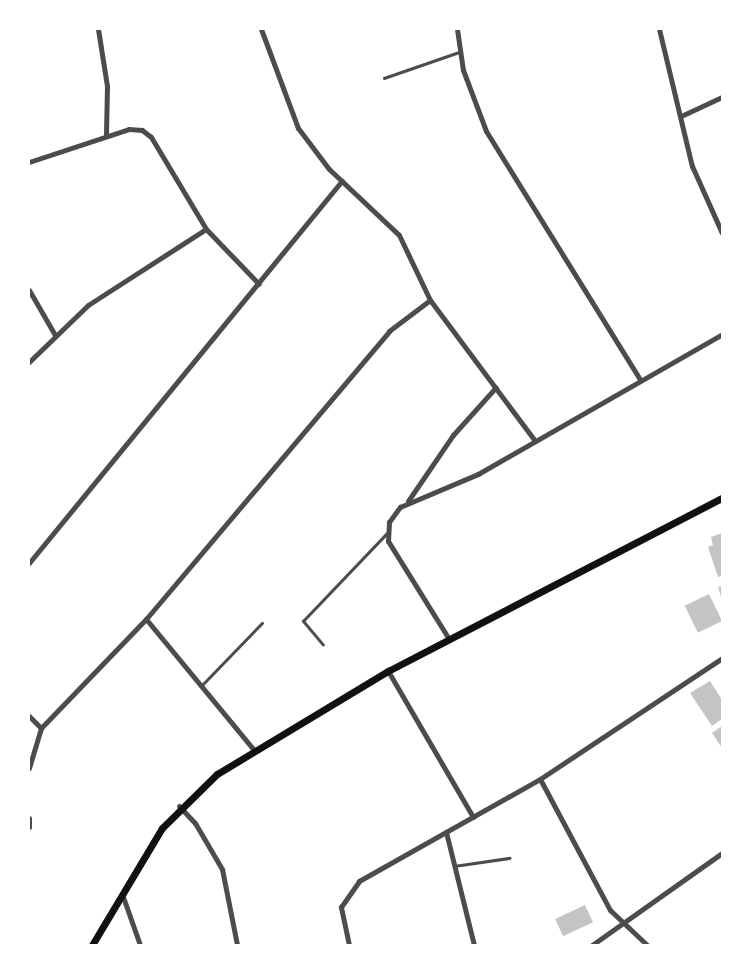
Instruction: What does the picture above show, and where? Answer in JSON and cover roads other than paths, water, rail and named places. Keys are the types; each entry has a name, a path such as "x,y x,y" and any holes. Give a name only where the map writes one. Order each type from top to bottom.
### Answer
{"main road":[{"path":"92,945 121,890 179,806 253,749 388,671 722,498"}],"street":[{"path":"98,29 107,86 106,135"},
{"path":"261,29 298,128 342,181 399,235 412,255 430,300 535,441"},
{"path":"457,29 459,52 471,97 515,185 639,378"},
{"path":"659,29 692,166 722,233"},
{"path":"681,116 722,97"},
{"path":"29,162 106,135 129,129 147,133 206,229 259,284"},
{"path":"29,563 342,181"},
{"path":"29,362 55,335 118,284 206,229"},
{"path":"29,290 55,335"},
{"path":"29,768 41,728 146,619 389,330 430,300"},
{"path":"408,501 478,474 639,378 722,334"},
{"path":"449,639 392,550 388,532 393,516 408,501 453,435 496,387"},
{"path":"146,619 253,749"},
{"path":"349,945 341,906 350,888 540,780 722,658"},
{"path":"388,671 473,817"},
{"path":"29,716 41,728"},
{"path":"540,780 599,893 624,925 648,945"},
{"path":"179,806 210,843 222,869 237,945"},
{"path":"29,818 30,827"},
{"path":"446,832 474,945"},
{"path":"592,945 624,925 722,853"},
{"path":"121,890 140,945"}],"lane":[{"path":"384,78 459,52"},
{"path":"323,646 303,621 388,532"},
{"path":"201,686 262,623"},
{"path":"454,866 508,858"}]}
